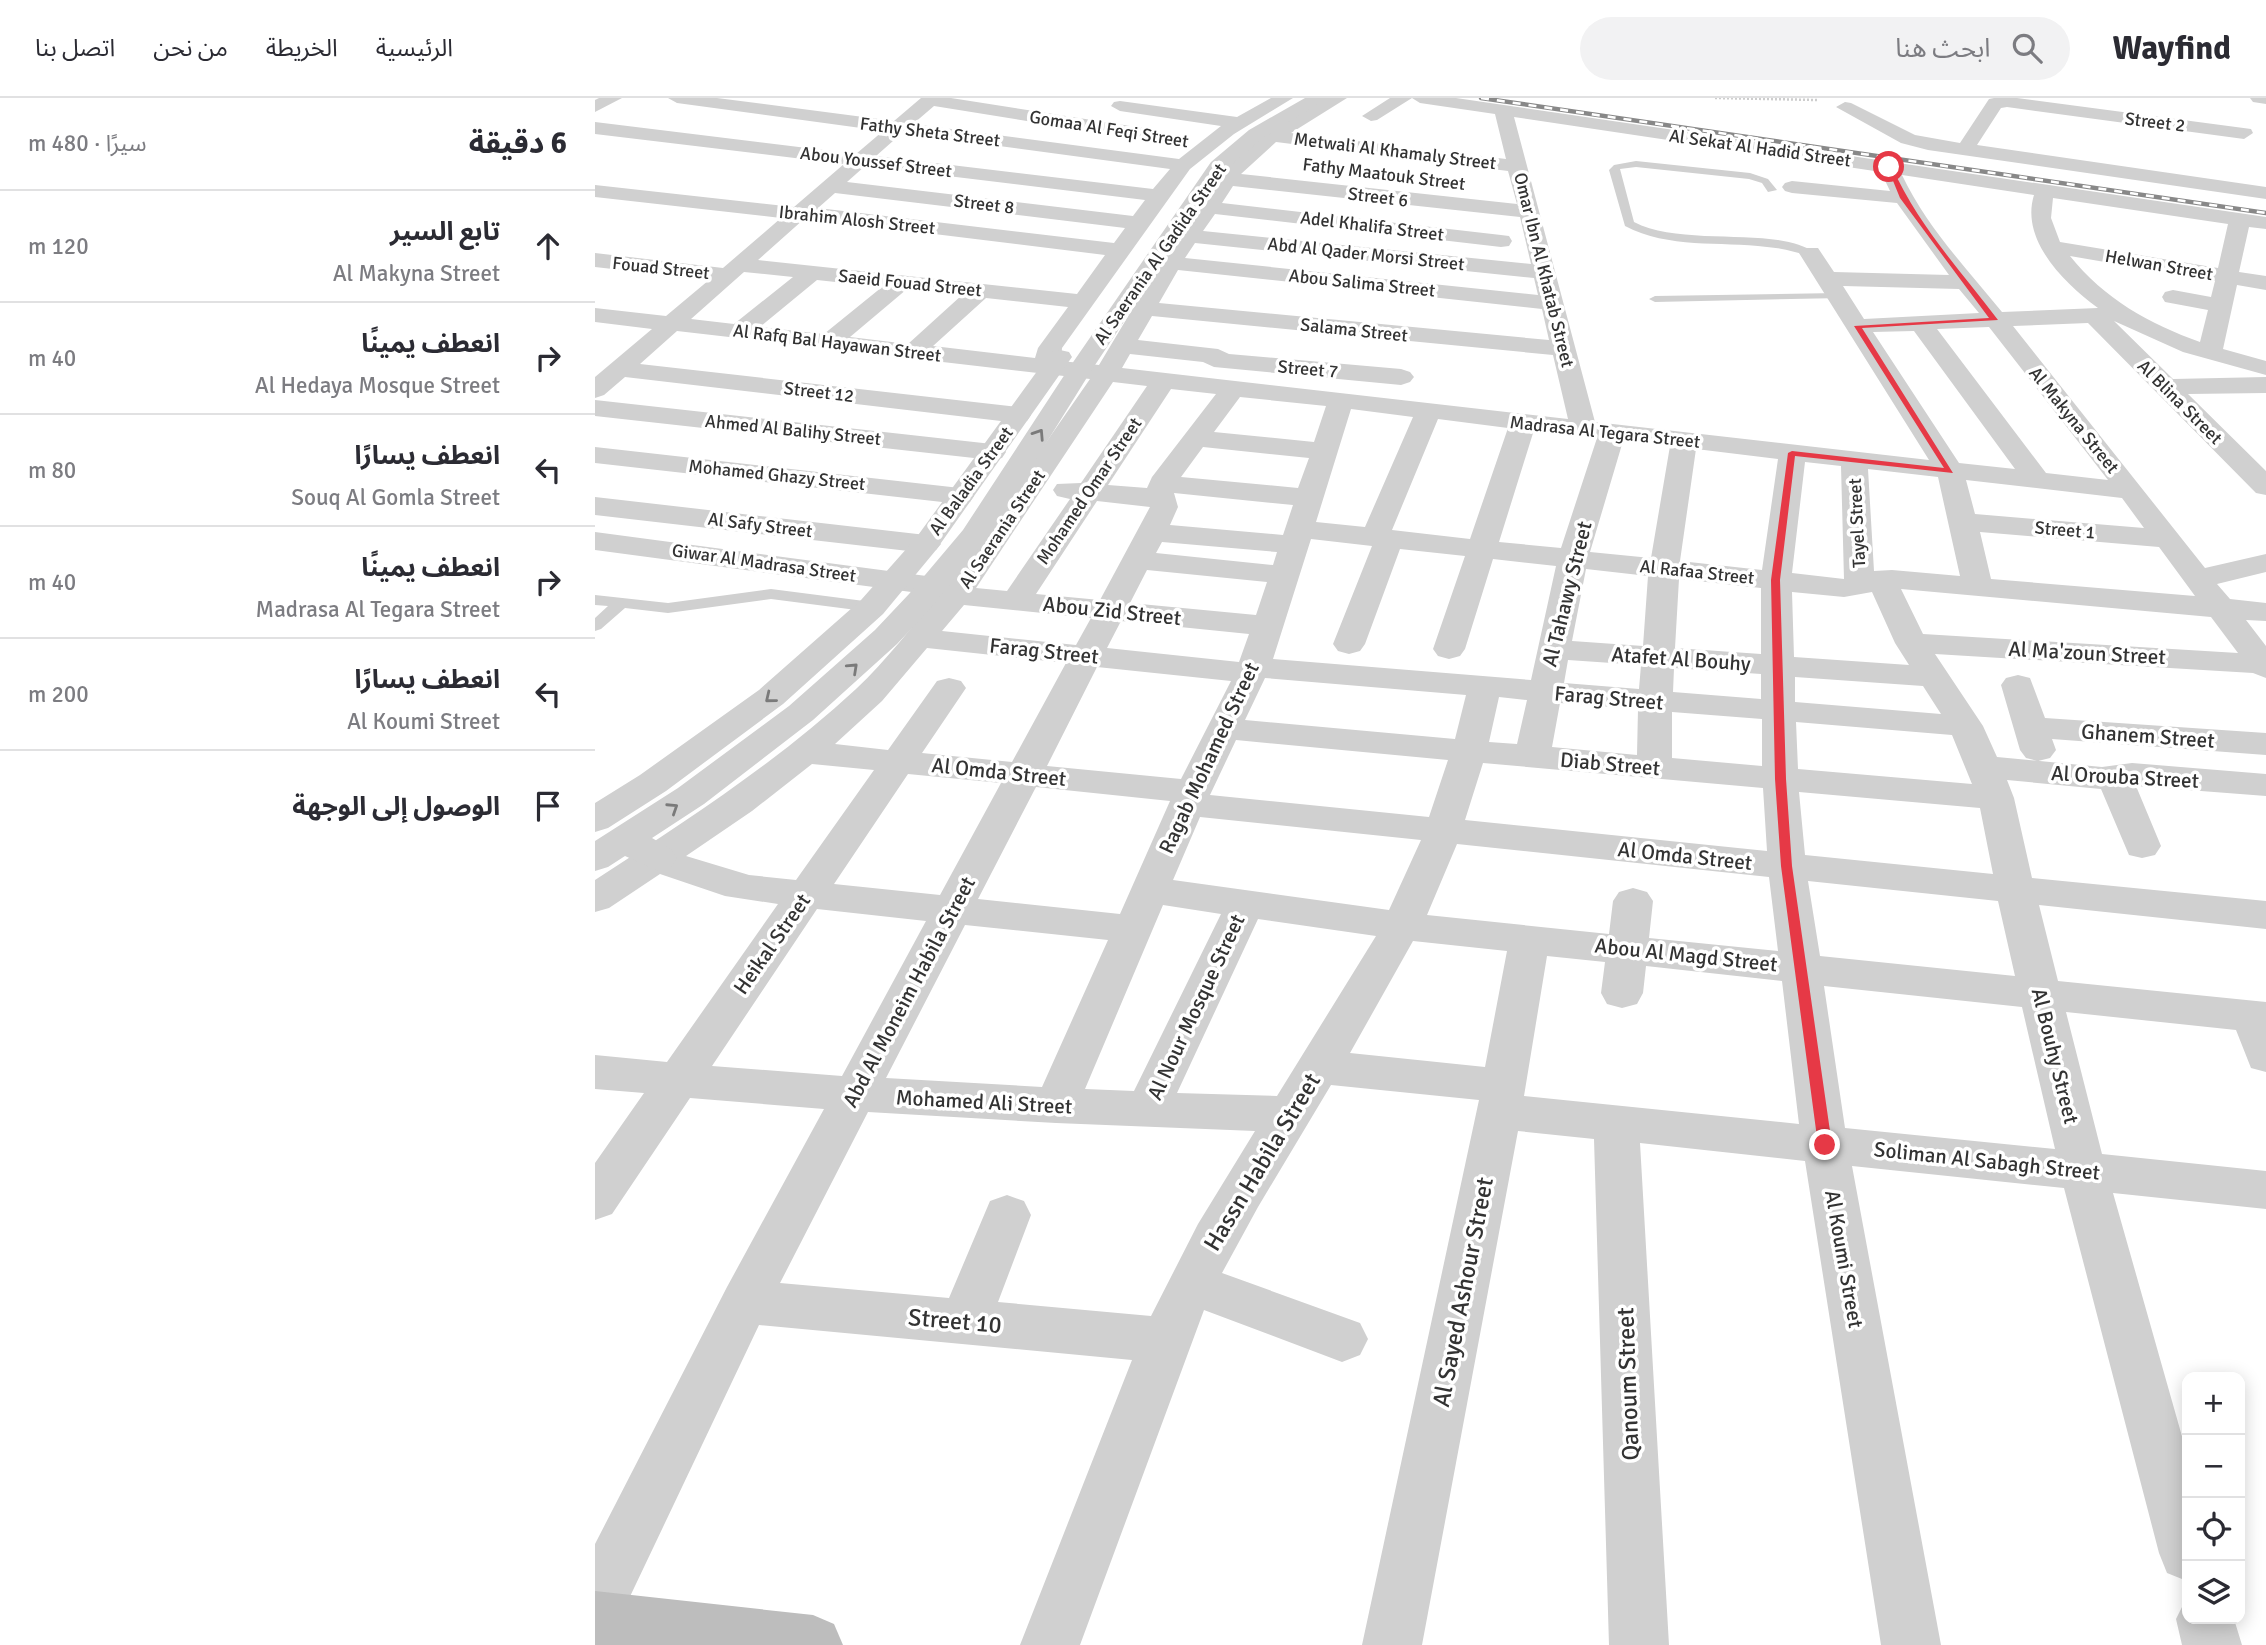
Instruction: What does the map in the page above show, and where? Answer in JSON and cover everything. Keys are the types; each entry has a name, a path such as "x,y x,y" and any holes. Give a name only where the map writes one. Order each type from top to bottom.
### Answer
{"main road":[{"path":"595,1620 813,1645"}],"street":[{"name":"Fathy Sheta Street","path":"677,98 1183,165"},
{"path":"700,141 778,98"},
{"path":"1119,130 1176,98"},
{"name":"Al Baladia Street","path":"1079,371 1047,358 1047,353 1158,196 1183,165 1206,144 1284,98"},
{"name":"Al Saerania Al Gadida Street","path":"1079,371 1197,164 1234,133 1295,98"},
{"name":"Al Saerania Al Gadida Street","path":"1079,371 1218,166 1255,134 1318,98"},
{"name":"Al Saerania Street","path":"611,868 739,803 805,752 870,694 920,638 945,591 1030,487 1079,371 1122,345 1171,263 1228,179 1338,98"},
{"path":"1371,116 1403,98"},
{"name":"Al Sekat Al Hadid Street","path":"1419,98 2266,223"},
{"path":"2102,98 2246,124 2230,188"},
{"path":"2259,98 2266,99"},
{"name":"Gomaa Al Feqi Street","path":"902,100 929,100 1206,144"},
{"path":"595,390 776,232 795,203 829,187 929,100"},
{"path":"1096,102 1239,123"},
{"path":"829,119 848,105"},
{"path":"1845,107 1912,140 2042,161 2156,171 2230,188 2266,193"},
{"name":"Omar Ibn Al Khatab Street","path":"1503,110 1563,349 1598,431"},
{"name":"Street 2","path":"1965,150 1986,117 2064,117 2168,130 2246,124"},
{"path":"2042,161 2064,117"},
{"path":"1380,149 1393,118"},
{"name":"Abou Youssef Street","path":"595,128 1158,196"},
{"path":"939,170 982,139"},
{"name":"Street 8","path":"595,146 829,187 1138,223"},
{"path":"985,204 1051,148"},
{"name":"Metwali Al Khamaly Street","path":"1264,150 1439,150 1517,166"},
{"path":"1070,185 1108,155"},
{"name":"Al Makyna Street","path":"1889,167 1898,210 1921,225 2131,491 2264,666"},
{"name":"Street 6","path":"1228,179 1529,212"},
{"path":"1497,187 1523,189"},
{"path":"1782,189 1898,210"},
{"path":"2045,190 2040,204 2040,220 2052,247 2080,280 2122,314 2155,333 2210,354 2266,368"},
{"name":"Ibrahim Alosh Street","path":"595,191 795,203 1112,259"},
{"path":"2094,254 2119,201"},
{"name":"Adel Khalifa Street","path":"1207,207 1537,245"},
{"path":"1280,245 1307,218"},
{"path":"2210,354 2240,219"},
{"path":"725,227 804,235"},
{"name":"Abd Al Qader Morsi Street","path":"1189,236 1544,272"},
{"name":"Helwan Street","path":"2052,247 2266,284"},
{"path":"941,250 1112,259"},
{"path":"1810,253 1950,471 1963,522 1975,610"},
{"name":"Fouad Street","path":"595,260 733,270"},
{"name":"Abou Salima Street","path":"1171,263 1552,303"},
{"name":"Saeid Fouad Street","path":"733,270 812,273 1081,302"},
{"path":"739,332 812,273"},
{"name":"Abd Al Moneim Habila Street","path":"595,1605 745,1302 1110,611 1153,518 1196,438 1215,373 1251,319 1290,276"},
{"path":"829,342 902,282"},
{"path":"1833,288 1964,282"},
{"path":"1362,331 1387,285"},
{"path":"913,352 980,291"},
{"path":"1435,338 1447,292"},
{"path":"2173,298 2219,305"},
{"name":"Salama Street","path":"1144,308 1563,349"},
{"path":"1858,326 2122,314"},
{"name":"Al Rafq Bal Hayawan Street","path":"595,315 1079,371"},
{"name":"Al Blina Street","path":"2095,316 2266,487"},
{"path":"1920,323 2038,481"},
{"path":"1396,408 1408,335"},
{"name":"Street 7","path":"1122,345 1215,373 1401,377"},
{"name":"Street 12","path":"595,359 622,366 1018,415"},
{"name":"Al Baladia Street","path":"611,868 653,783 771,697 872,607 926,544 1018,415 1079,371"},
{"name":"Al Baladia Street","path":"611,868 691,796 801,713 886,637 945,591 974,535 1079,371"},
{"name":"Madrasa Al Tegara Street","path":"1079,371 1163,381 1215,373 1340,402 2131,491"},
{"name":"Mohamed Omar Street","path":"1016,601 1163,381"},
{"path":"2164,387 2266,385"},
{"name":"Ragab Mohamed Street","path":"1056,1106 1131,929 1252,670 1340,402"},
{"name":"Ahmed Al Balihy Street","path":"595,408 992,452"},
{"path":"2197,420 2247,409"},
{"path":"1349,644 1382,538 1428,412"},
{"path":"1449,649 1523,423"},
{"name":"Al Tahawy Street","path":"1532,757 1543,692 1598,431"},
{"path":"1196,438 1324,451"},
{"path":"1654,769 1655,702 1664,569 1684,441"},
{"path":"2237,459 2266,452"},
{"name":"Al Koumi Street","path":"1792,453 1776,580 1780,779 1787,866 1825,1145 1911,1645"},
{"name":"Mohamed Ghazy Street","path":"595,455 960,496"},
{"name":"Tayel Street","path":"1854,460 1870,583"},
{"path":"1030,487 1089,492 1153,518 1297,537"},
{"name":"Al Safy Street","path":"595,506 926,544"},
{"path":"1153,518 1297,537"},
{"name":"Street 1","path":"1963,522 2167,539"},
{"name":"Al Rafaa Street","path":"1297,537 1382,538 1844,588 1870,583 1975,610 2219,607 2266,612"},
{"name":"Giwar Al Madrasa Street","path":"595,541 895,581 945,591"},
{"path":"2198,579 2266,563"},
{"name":"Al Bouhy Street","path":"1870,583 1936,677 1966,726 1990,783 2083,1171 2182,1535"},
{"name":"Abou Zid Street","path":"945,591 1016,601 1268,626"},
{"name":"Al Ma'zoun Street","path":"1911,643 1975,610 2264,666"},
{"name":"Farag Street","path":"920,638 1252,670 1966,726"},
{"name":"Atafet Al Bouhy","path":"1553,649 1936,677"},
{"path":"2018,685 2045,773"},
{"name":"Hassn Habila Street","path":"1050,1645 1165,1340 1191,1284 1401,926 1444,831 1470,751 1485,687"},
{"name":"Heikal Street","path":"595,1200 949,688"},
{"name":"Ghanem Street","path":"2030,727 2266,744"},
{"name":"Diab Street","path":"1224,729 1780,779 1990,783"},
{"name":"Al Omda Street","path":"805,752 1025,775 1444,831 2266,915"},
{"name":"Al Orouba Street","path":"1990,783 2045,773 2115,778 2132,774 2266,785"},
{"path":"2115,778 2142,846"},
{"path":"611,868 806,894 1131,929"},
{"name":"Abou Al Magd Street","path":"1149,890 1401,926 2259,1017"},
{"path":"1622,993 1633,901"},
{"name":"Al Nour Mosque Street","path":"1147,1110 1245,904"},
{"name":"Al Sayed Ashour Street","path":"1392,1645 1502,1099 1529,939"},
{"path":"2259,1017 2266,1056"},
{"name":"Soliman Al Sabagh Street","path":"1319,1067 1502,1099 1616,1124 2266,1190"},
{"name":"Mohamed Ali Street","path":"595,1072 855,1095 1147,1110 1290,1114"},
{"name":"Qanoum Street","path":"1616,1124 1639,1645"},
{"path":"965,1322 1007,1215"},
{"path":"1191,1284 1342,1339"},
{"name":"Street 10","path":"745,1302 1165,1340"},
{"path":"2206,1624 2212,1645"}],"lane":[{"path":"1782,189 1750,176 1636,164 1617,167 1614,170 1629,224 1636,229 1664,236 1780,243 1810,253"},
{"path":"1655,299 1833,288"},
{"path":"595,600 667,608 771,594 872,607"},
{"path":"595,626 620,604"}],"path":[{"path":"1715,98 1814,100 1845,107"}],"railway":[{"path":"1481,98 2266,213"}],"route":[{"path":"1825,1145 1787,866 1780,779 1776,580 1792,453 1950,471 1858,326 1994,320 1903,198 1889,167"}]}
